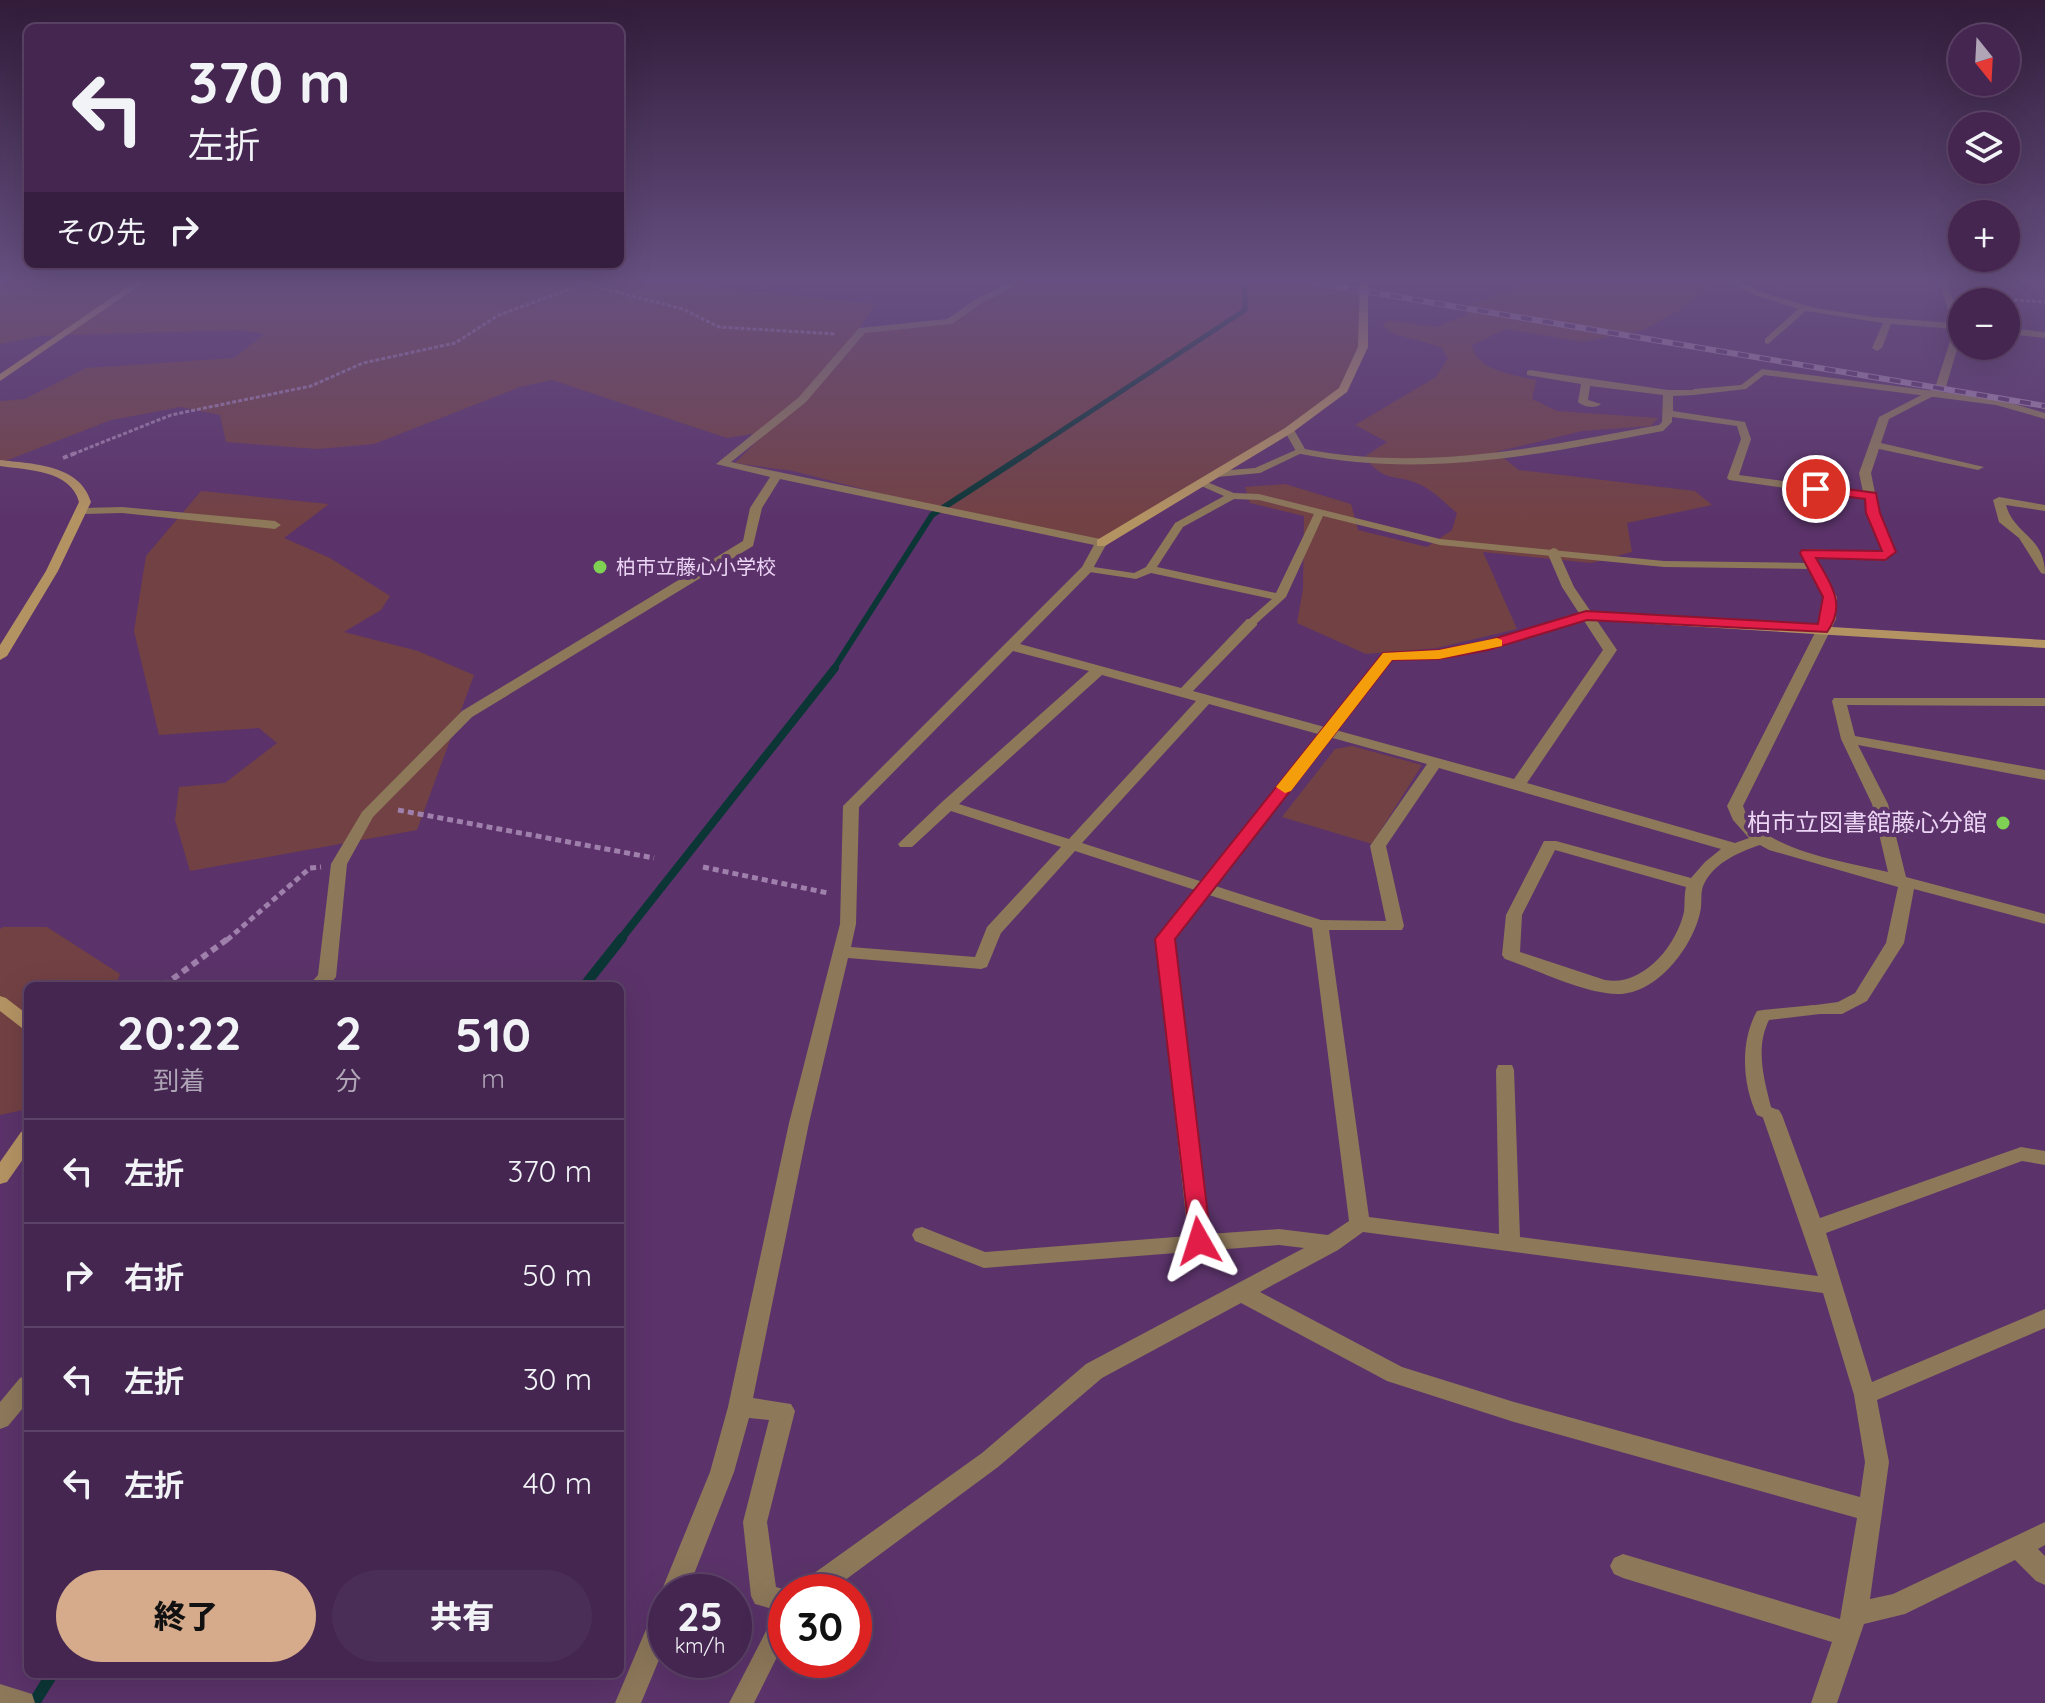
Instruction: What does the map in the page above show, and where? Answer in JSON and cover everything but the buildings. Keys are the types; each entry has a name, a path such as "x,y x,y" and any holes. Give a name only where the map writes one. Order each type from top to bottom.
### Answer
{"street":[{"path":"0,378 26,360"},
{"path":"833,360 802,400 722,464 1101,543"},
{"path":"681,1574 722,1472 740,1407 848,924 851,806 1087,569 1101,543 1289,430 1343,390 1357,360"},
{"path":"1949,360 1940,388 1884,417 1876,445 1867,458 1865,473 1873,513 1889,552 1885,556 1807,553 1811,566 1831,597 1829,619 1735,806 1737,818 1761,840 1903,883 2045,919"},
{"path":"1530,373 1668,393 1694,392"},
{"path":"1586,382 1583,402 1596,404"},
{"path":"1289,430 1301,451 1379,464 1510,455 1663,428 1668,413 1668,393"},
{"path":"1668,413 1741,424 1746,439 1733,478 1871,496"},
{"path":"1876,445 1978,467"},
{"path":"0,463 41,469 76,484 85,494 84,511 0,656"},
{"path":"321,982 327,977 339,864 367,815 467,714 749,543 756,508 778,474"},
{"path":"2045,508 1999,500 2005,522 2024,536 2045,570"},
{"path":"84,511 122,510 275,525"},
{"path":"1518,785 1610,650 1568,587 1553,552"},
{"path":"1199,1241 1165,939 1388,656 1439,654 1488,646 1586,616 2045,644"},
{"path":"1183,694 1252,622"},
{"path":"1012,646 1731,847"},
{"path":"906,844 1098,671"},
{"path":"840,952 981,963 993,931 1205,700"},
{"path":"1814,1010 1842,1008 1861,997 1895,943 1903,883 1880,804 1848,739 1839,701 2045,702"},
{"path":"1848,739 2045,775"},
{"path":"947,805 1320,925 1396,926 1378,846 1435,763"},
{"path":"1694,884 1550,844 1514,915 1511,955 1617,988 1646,980 1675,947 1687,925 1692,914 1694,884 1715,859 1731,847 1761,840"},
{"path":"1320,925 1360,1224"},
{"path":"0,1002 24,1021"},
{"path":"1505,1070 1510,1244"},
{"path":"1772,1115 1814,1229 1865,1395 1877,1462 1852,1624 1824,1703"},
{"path":"0,1177 24,1143"},
{"path":"1814,1229 2021,1154 2045,1158"},
{"path":"833,1574 990,1460 1094,1371 1331,1244 1360,1224 1831,1286"},
{"path":"922,1235 984,1260 1279,1237 1331,1244"},
{"path":"1242,1293 1395,1374 1514,1412 1870,1511"},
{"path":"1865,1395 2045,1318"},
{"path":"0,1419 24,1390"},
{"path":"740,1407 783,1411 755,1522 764,1596 768,1597"},
{"path":"1623,1566 1852,1624 2045,1533"},
{"path":"2019,1546 2045,1573"},
{"path":"628,1703 648,1655"}],"lane":[{"path":"1694,392 1743,387 1762,372 1940,388 2045,416"},
{"path":"1217,474 1257,471 1301,451"},
{"path":"1202,483 1232,496 1259,497 1320,511 1412,538 1664,564 1811,566"},
{"path":"1087,569 1136,576 1150,569 1179,525 1232,496"},
{"path":"1252,622 1280,597 1320,511"},
{"path":"1150,569 1280,597"},
{"path":"1772,1115 1763,1111 1754,1072 1755,1029 1763,1015 1814,1010"},
{"path":"741,1703 768,1651"}],"path":[{"path":"41,469 171,415 311,386 375,360"},
{"path":"378,806 654,858"},
{"path":"169,982 235,934 310,868 339,864"},
{"path":"703,867 849,897"}],"shaded area":[{"path":"197,360 1357,360 1343,390 1300,422 1101,543 960,514 793,471 735,463 766,432 727,438 552,380 520,387 374,444 318,449 226,442 220,415 181,407 111,420 0,463 0,401 25,399 86,368"},
{"path":"1446,360 1481,360 1508,374 1536,380 1532,399 1557,411 1658,418 1651,426 1582,431 1496,452 1519,470 1695,491 1712,505 1627,523 1632,552 1591,563 1483,552 1517,629 1437,648 1366,654 1297,623 1303,589 1304,516 1250,503 1245,487 1285,484 1351,504 1358,530 1427,547 1452,530 1457,513 1421,485 1385,475 1372,466 1364,457 1387,442 1355,425 1436,377"},
{"path":"201,491 329,504 284,538 330,558 390,596 381,610 344,632 418,651 474,675 417,830 190,871 175,820 179,787 225,783 277,743 259,728 159,735 134,631 146,556"},
{"path":"1352,746 1422,765 1372,844 1282,817 1335,749"},
{"path":"47,927 120,974 117,982 24,982 24,1110 0,1115 0,929"}],"waterway":[{"path":"1026,454 1168,360"},
{"path":"833,670 932,515 1029,452"},
{"path":"620,940 835,668"},
{"path":"587,982 622,938"},
{"path":"34,1703 50,1678"}],"railway":[{"path":"1775,360 2045,406"}],"slow traffic":[{"path":"1285,787 1388,656 1439,654 1497,643"}],"place":[{"name":"柏市立藤心小学校","path":"600,567"},
{"name":"柏市立図書館藤心分館","path":"2003,823"}],"route":[{"path":"1199,1241 1165,939 1388,656 1439,654 1488,646 1586,616 1822,629 1829,619 1831,597 1811,566 1807,553 1885,556 1889,552 1873,513 1871,496 1816,489"}]}
